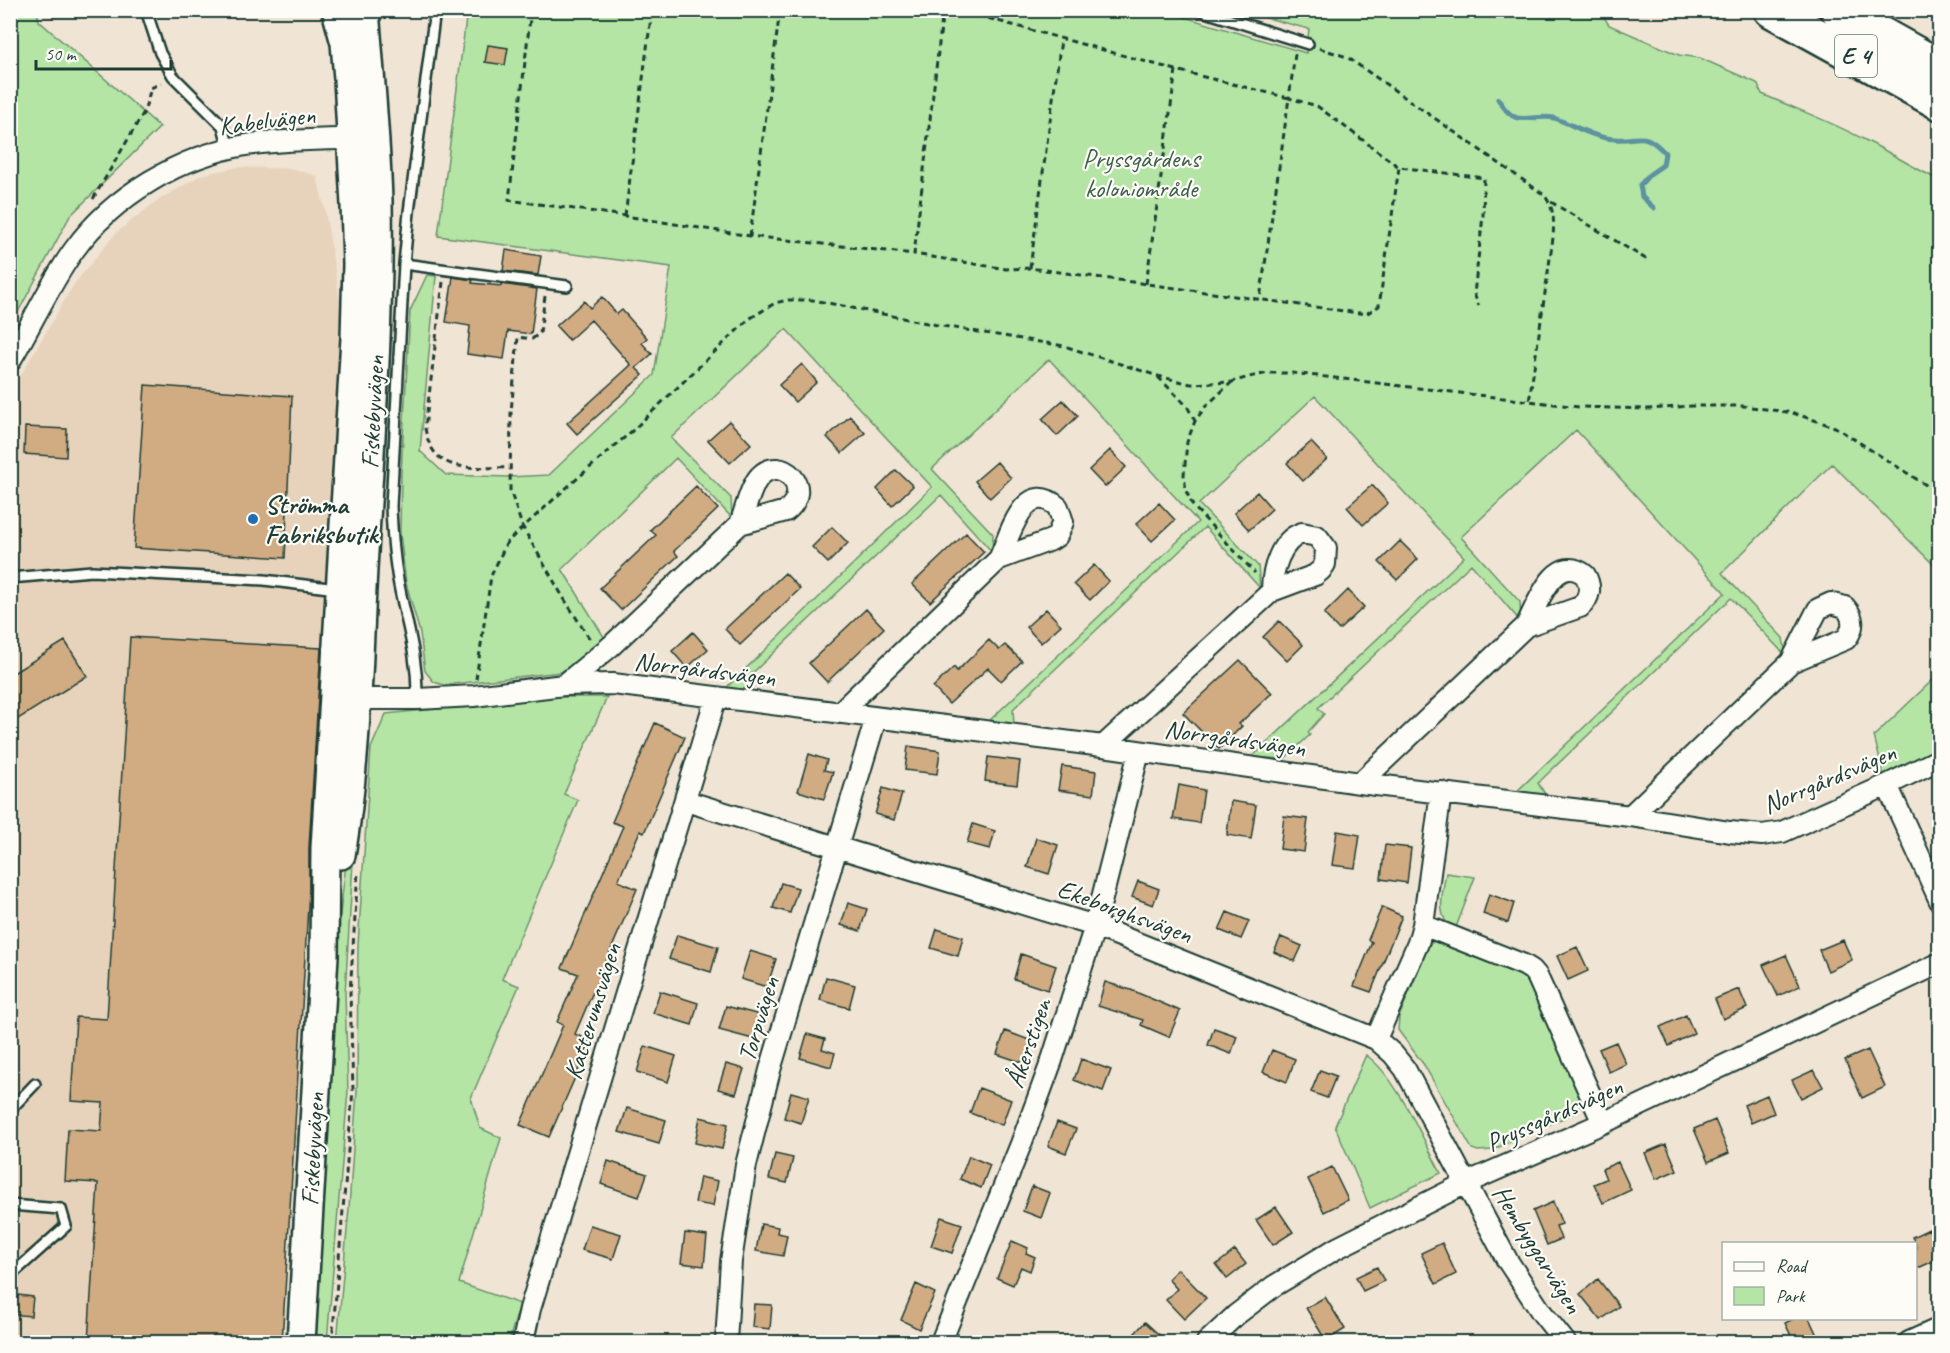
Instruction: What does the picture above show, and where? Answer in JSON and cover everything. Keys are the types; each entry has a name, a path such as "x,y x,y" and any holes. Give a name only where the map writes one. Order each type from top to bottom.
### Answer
{"highway":[{"name":"E 4","path":"1771,10 1940,103"},
{"name":"E 4","path":"1838,10 1940,67"},
{"path":"1853,10 1886,37"}],"street":[{"name":"Fiskebyvägen","path":"336,10 378,203 376,326 345,699"},
{"name":"Fiskebyvägen","path":"301,1342 324,956 348,805 341,589 354,350 357,264 355,205 363,138 365,10"},
{"name":"Kabelvägen","path":"10,361 73,251 105,215 141,187 192,160 246,145 363,138"},
{"name":"Norrgårdsvägen","path":"564,685 600,655 740,524"},
{"path":"839,713 999,559"},
{"name":"Norrgårdsvägen","path":"1103,746 1272,591"},
{"path":"1360,783 1526,626"},
{"path":"1630,816 1791,662"},
{"name":"Norrgårdsvägen","path":"345,699 474,696 564,685 613,684 1103,746 1360,783 1630,816 1762,835 1782,832 1940,759"},
{"name":"Katterumsvägen","path":"523,1342 530,1309 716,696"},
{"name":"Torpvägen","path":"726,1342 731,1261 746,1165 770,1070 876,718"},
{"name":"Åkerstigen","path":"941,1342 1025,1134 1052,1060 1095,926 1138,752"},
{"path":"1887,785 1940,901"},
{"path":"1376,1040 1418,943 1423,925 1441,792"},
{"name":"Ekeborghsvägen","path":"686,801 1095,926 1376,1040 1393,1054 1405,1069 1466,1183"},
{"path":"1423,925 1532,970 1537,976 1603,1123"},
{"name":"Pryssgårdsvägen","path":"1207,1342 1236,1315 1274,1286 1337,1248 1466,1183 1603,1123 1940,963"},
{"name":"Hembyggarvägen","path":"1466,1183 1507,1260 1564,1342"},
{"path":"1909,1342 1940,1328"}],"lane":[{"path":"146,10 160,53 173,76 222,126 229,149"},
{"path":"417,699 418,674 399,585 391,506 404,264 435,10"},
{"path":"1199,10 1308,44"},
{"path":"404,264 567,286"},
{"path":"10,578 92,571 264,580 341,589"},
{"path":"10,1110 35,1084"},
{"path":"10,1205 61,1209 66,1226 10,1276"}],"path":[{"path":"531,10 509,201 750,236 914,254 1006,270 1030,268 1366,314 1379,306 1399,167"},
{"path":"624,216 652,10"},
{"path":"750,236 780,10"},
{"path":"914,254 943,10"},
{"path":"958,10 1061,40 1317,106 1399,167 1484,178 1483,216 1474,294 1479,306"},
{"path":"1030,268 1061,40"},
{"path":"1260,299 1297,40"},
{"path":"1308,44 1347,57 1550,201 1649,261"},
{"path":"1146,284 1176,70"},
{"path":"91,229 91,204 144,112 151,88 173,76"},
{"path":"1529,402 1553,238 1554,222 1550,201"},
{"path":"444,270 425,428 427,441 434,454 450,465 509,468"},
{"path":"547,284 540,333 532,339 518,337 511,412 510,490 522,526 600,655"},
{"path":"474,696 491,576 507,542 522,526 632,431 749,319 775,303 788,300 813,300 942,326 1064,346 1191,384 1232,382 1268,373 1292,373 1579,407 1648,409 1744,406 1792,413 1835,427 1940,494"},
{"path":"1158,376 1188,406 1195,421"},
{"path":"1232,382 1206,406 1195,421 1187,442 1184,475 1186,491 1193,506 1272,591"}],"shaded area":[{"path":"238,167 294,169 317,176 325,210 343,320 282,1342 11,1342 11,392 74,284 116,233 154,203 201,175"}],"green space":[{"path":"11,10 37,11 39,21 160,127 70,216 11,325"},
{"name":"Pryssgårdens koloniområde","path":"467,11 1164,11 1306,53 1309,29 1240,11 1594,11 1602,14 1609,25 1679,55 1700,58 1757,83 1762,94 1852,133 1939,180 1939,573 1936,567 1832,464 1722,573 1783,638 1786,656 1731,598 1538,783 1547,797 1515,793 1725,593 1576,430 1461,537 1520,602 1521,622 1471,564 1318,708 1324,714 1308,732 1310,735 1284,759 1252,757 1464,557 1315,396 1199,504 1258,566 1260,588 1205,527 1013,709 1014,726 988,722 1198,522 1049,359 932,469 993,534 992,552 941,495 745,680 751,692 726,688 932,487 786,329 671,438 731,498 732,518 676,458 562,569 606,640 561,672 444,685 434,682 425,671 420,633 406,583 400,533 410,311 427,275 436,276 420,451 446,475 509,477 549,475 654,375 671,267 438,236"},
{"path":"1939,674 1939,747 1884,777 1874,736"},
{"path":"555,697 607,697 564,794 578,800 502,979 519,986 471,1098 480,1128 501,1138 459,1283 520,1304 510,1342 337,1342 357,1090 358,945 371,748 386,714"},
{"path":"360,746 345,994 348,1091 327,1342 312,1342 337,939"},
{"path":"1446,873 1475,877 1455,930 1448,925 1442,912"},
{"path":"1444,940 1514,967 1531,982 1582,1093 1579,1111 1492,1150 1472,1149 1424,1065 1398,1030 1399,1017 1429,945 1434,941"},
{"path":"1366,1055 1388,1078 1398,1093 1441,1173 1370,1208 1335,1126"}],"building":[{"path":"488,45 508,48 505,65 485,62"},
{"path":"506,250 541,256 538,275 503,271"},
{"path":"453,277 473,280 472,283 537,289 531,334 508,331 504,359 467,354 470,326 446,322"},
{"path":"602,297 617,314 622,310 647,338 642,343 652,354 636,368 643,375 577,434 567,423 631,365 591,320 569,340 556,326 584,301 590,308"},
{"path":"802,364 817,382 795,402 779,385"},
{"path":"145,385 292,396 285,558 134,548"},
{"path":"1063,400 1078,416 1057,436 1042,419"},
{"path":"850,416 865,433 842,453 827,437"},
{"path":"729,421 751,444 730,463 708,440"},
{"path":"25,427 67,429 66,457 24,454"},
{"path":"1311,442 1327,459 1303,481 1287,463"},
{"path":"1110,450 1126,467 1105,487 1089,470"},
{"path":"997,462 1011,478 990,498 975,481"},
{"path":"896,470 913,486 892,506 877,489"},
{"path":"1372,485 1388,503 1363,525 1347,507"},
{"path":"696,486 718,509 674,551 678,556 621,610 600,588 656,535 650,530"},
{"path":"1257,492 1272,509 1249,530 1234,513"},
{"path":"1159,503 1175,520 1152,541 1136,524"},
{"path":"832,527 848,543 828,563 812,547"},
{"path":"966,533 984,552 930,602 912,584"},
{"path":"1400,541 1418,559 1397,580 1379,562"},
{"path":"1094,565 1109,581 1090,600 1074,584"},
{"path":"785,573 800,589 740,645 725,629"},
{"path":"1348,590 1364,607 1339,630 1324,614"},
{"path":"866,609 884,628 827,682 809,663"},
{"path":"1046,609 1061,625 1041,643 1026,627"},
{"path":"1279,621 1303,645 1287,661 1263,637"},
{"path":"693,632 708,649 687,668 672,651"},
{"path":"130,637 321,648 282,1342 88,1342 98,1183 65,1181 68,1129 101,1131 103,1103 71,1101 76,1017 107,1019"},
{"path":"989,640 999,650 1005,645 1022,661 1001,681 988,668 949,704 933,687 954,667 957,671"},
{"path":"65,641 87,676 10,724 10,675"},
{"path":"1240,660 1272,693 1239,724 1242,726 1219,749 1183,713"},
{"path":"655,723 685,737 644,833 640,831 618,881 637,889 575,1034 591,1041 549,1137 520,1125 563,1025 557,1022 578,974 562,968 623,826 612,822"},
{"path":"908,746 940,751 937,774 905,770"},
{"path":"809,754 827,760 824,770 833,772 824,799 798,791"},
{"path":"988,757 1020,761 1017,785 985,781"},
{"path":"1062,766 1096,771 1093,795 1058,790"},
{"path":"1179,785 1204,790 1199,823 1173,819"},
{"path":"883,788 902,794 894,820 875,814"},
{"path":"1231,801 1256,805 1251,839 1227,835"},
{"path":"1284,816 1308,819 1304,852 1280,849"},
{"path":"973,824 995,831 990,849 967,843"},
{"path":"1337,831 1360,835 1355,868 1332,865"},
{"path":"1036,838 1058,845 1049,874 1027,867"},
{"path":"1385,845 1411,848 1407,883 1381,879"},
{"path":"1138,881 1159,889 1153,905 1132,897"},
{"path":"781,883 798,888 790,913 773,908"},
{"path":"1489,894 1514,903 1508,923 1483,914"},
{"path":"848,903 867,909 860,931 841,925"},
{"path":"1382,907 1402,916 1371,992 1354,986 1372,942 1368,940"},
{"path":"1227,912 1249,921 1241,939 1219,930"},
{"path":"937,929 963,937 958,956 931,948"},
{"path":"677,935 718,947 711,972 669,959"},
{"path":"1281,937 1302,946 1295,961 1274,952"},
{"path":"1843,940 1852,960 1828,971 1819,950"},
{"path":"1577,947 1588,971 1568,980 1557,956"},
{"path":"750,951 776,959 767,987 741,979"},
{"path":"1021,954 1056,966 1048,990 1014,979"},
{"path":"1786,955 1800,986 1778,996 1763,965"},
{"path":"826,977 855,985 849,1008 820,1000"},
{"path":"1105,982 1131,990 1180,1011 1169,1037 1141,1025 1143,1020 1098,1006"},
{"path":"1739,989 1747,1008 1723,1019 1715,999"},
{"path":"660,991 698,1003 692,1025 653,1013"},
{"path":"726,1006 760,1015 753,1039 719,1030"},
{"path":"1686,1015 1694,1033 1669,1046 1660,1027"},
{"path":"1214,1028 1237,1036 1231,1054 1208,1045"},
{"path":"1005,1031 1032,1041 1024,1063 997,1054"},
{"path":"807,1034 825,1039 822,1049 835,1053 831,1067 800,1058"},
{"path":"1616,1042 1626,1064 1609,1072 1599,1049"},
{"path":"645,1046 676,1056 668,1082 637,1072"},
{"path":"1272,1050 1295,1059 1287,1082 1263,1072"},
{"path":"1868,1050 1885,1087 1862,1098 1845,1060"},
{"path":"1081,1059 1111,1070 1103,1091 1074,1080"},
{"path":"726,1064 744,1069 736,1094 718,1089"},
{"path":"1320,1070 1336,1076 1327,1098 1311,1092"},
{"path":"1814,1070 1823,1087 1801,1098 1792,1080"},
{"path":"979,1088 1011,1100 1002,1125 970,1113"},
{"path":"791,1092 809,1097 801,1123 784,1118"},
{"path":"1767,1095 1774,1113 1751,1123 1744,1105"},
{"path":"627,1108 666,1120 659,1144 619,1132"},
{"path":"700,1117 728,1124 722,1149 695,1143"},
{"path":"1715,1120 1729,1153 1708,1162 1694,1129"},
{"path":"1057,1122 1076,1129 1066,1153 1048,1146"},
{"path":"1666,1144 1677,1170 1656,1179 1645,1153"},
{"path":"775,1154 793,1158 787,1183 769,1179"},
{"path":"969,1156 990,1165 981,1188 960,1179"},
{"path":"608,1161 647,1174 639,1197 601,1184"},
{"path":"1618,1162 1631,1190 1603,1203 1594,1184 1606,1179 1602,1169"},
{"path":"1332,1167 1348,1200 1324,1212 1308,1179"},
{"path":"700,1177 718,1181 713,1206 695,1203"},
{"path":"1032,1186 1050,1193 1041,1218 1023,1211"},
{"path":"1553,1202 1562,1224 1556,1226 1561,1239 1547,1245 1533,1211"},
{"path":"1276,1207 1293,1232 1273,1245 1256,1220"},
{"path":"941,1217 962,1224 952,1253 931,1246"},
{"path":"761,1224 778,1227 777,1233 787,1235 783,1256 756,1251"},
{"path":"590,1225 621,1234 613,1259 582,1250"},
{"path":"1929,1229 1940,1252 1940,1258 1917,1269 1917,1242 1912,1237"},
{"path":"685,1233 707,1236 704,1266 681,1263"},
{"path":"1012,1241 1028,1248 1026,1253 1035,1257 1030,1271 1021,1267 1013,1285 997,1278"},
{"path":"1442,1243 1456,1274 1436,1284 1421,1253"},
{"path":"1235,1250 1246,1264 1227,1279 1216,1265"},
{"path":"1377,1267 1384,1281 1363,1291 1356,1277"},
{"path":"1178,1269 1206,1298 1184,1319 1166,1300 1177,1289 1168,1279"},
{"path":"1598,1279 1619,1306 1601,1320 1580,1294"},
{"path":"916,1284 935,1293 919,1329 901,1320"},
{"path":"10,1294 33,1297 31,1316 10,1314"},
{"path":"1325,1297 1345,1329 1326,1341 1306,1308"},
{"path":"754,1304 772,1305 770,1329 752,1327"},
{"path":"1791,1320 1810,1320 1820,1342 1794,1342 1785,1323"},
{"path":"1145,1322 1167,1342 1127,1342"}],"waterway":[{"path":"1498,99 1508,113 1517,118 1549,117 1607,138 1641,138 1651,141 1665,153 1663,165 1640,185 1642,197 1654,208"}],"place":[{"name":"Strömma Fabriksbutik","path":"253,519"}]}
